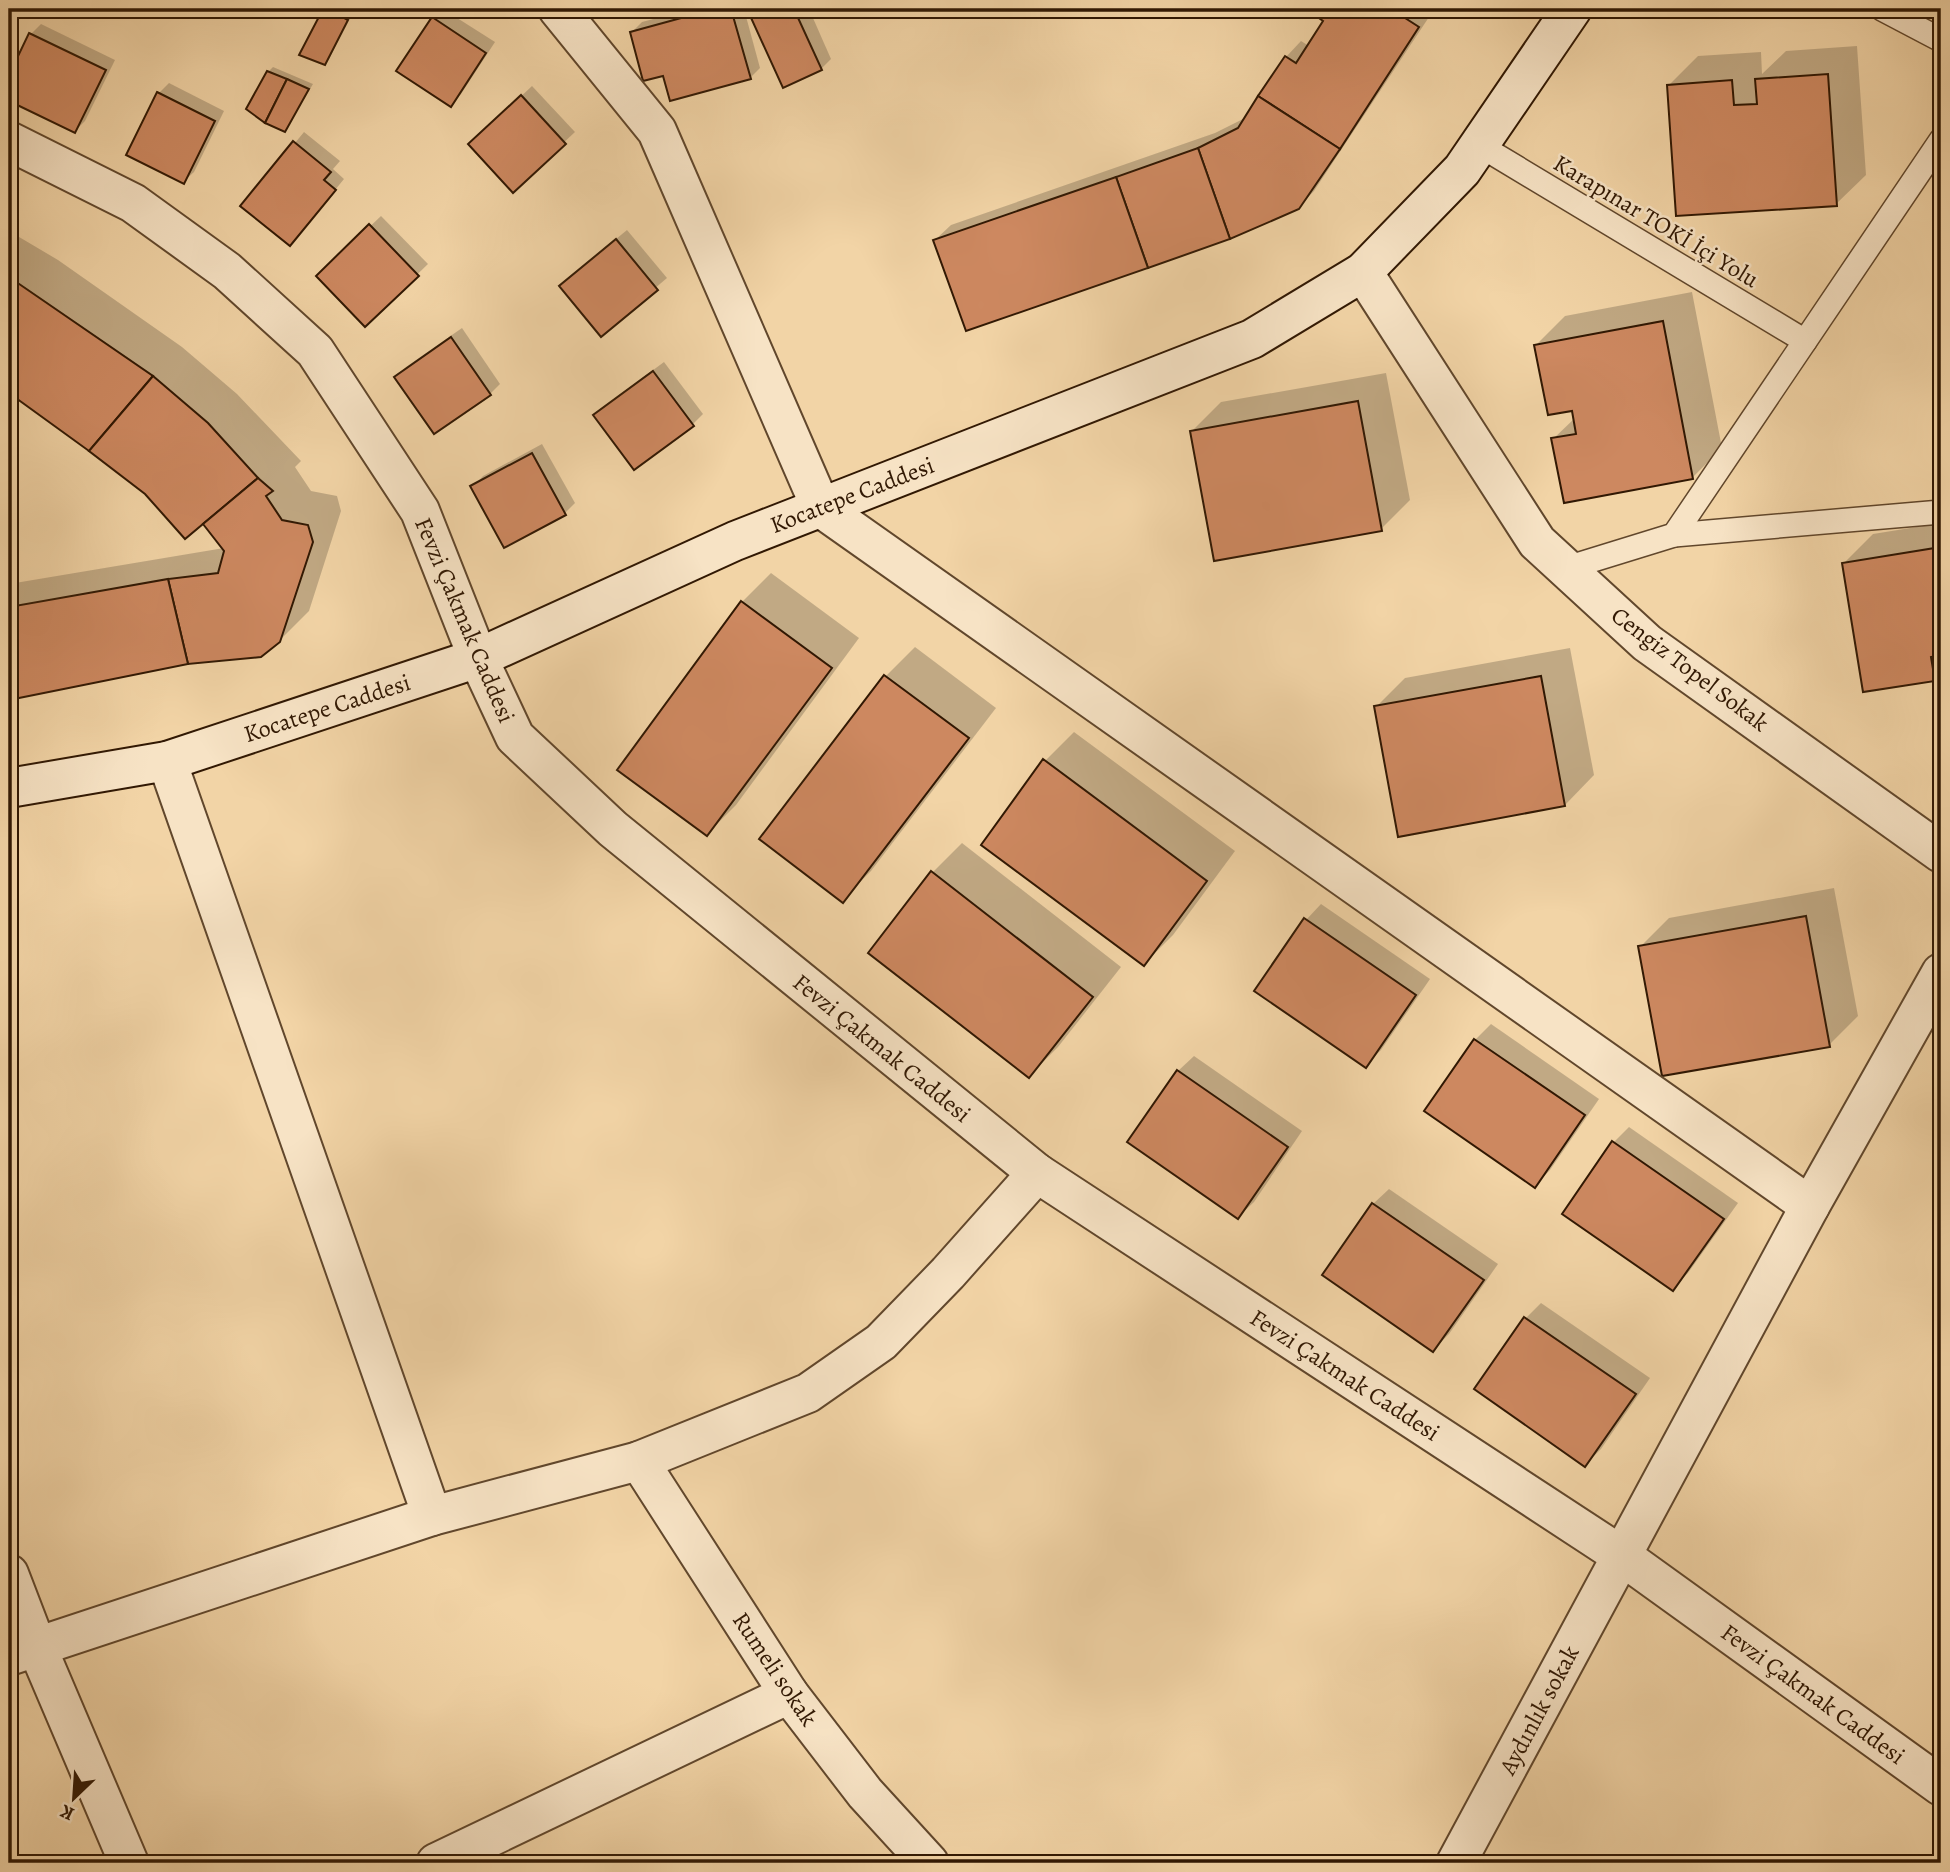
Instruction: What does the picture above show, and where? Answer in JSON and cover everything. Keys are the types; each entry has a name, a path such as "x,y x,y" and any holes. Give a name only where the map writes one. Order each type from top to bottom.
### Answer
{"street":[{"path":"558,9 657,131 821,508 1810,1206"},
{"name":"Kocatepe Caddesi","path":"9,788 167,761 478,657 735,541 1251,339 1363,272 1462,170 1572,9"},
{"name":"Fevzi Çakmak Caddesi","path":"9,141 133,203 227,271 315,351 420,511 478,657 515,737 613,829 1037,1173 1622,1556 1938,1777"},
{"name":"Cengiz Topel Sokak","path":"1363,272 1537,542 1647,643 1941,853"},
{"path":"167,761 432,1516"},
{"name":"Aydınlık sokak","path":"1456,1863 1810,1206 1941,973"},
{"path":"23,1651 432,1516 639,1461 808,1393 881,1342 948,1273 1037,1173"},
{"name":"Rumeli sokak","path":"639,1461 789,1694 865,1793 929,1863"},
{"path":"9,1574 23,1651 129,1863"},
{"path":"436,1863 789,1694"}],"lane":[{"path":"1882,9 1941,40"},
{"path":"1674,535 1941,140"},
{"name":"Karapınar TOKİ İçi Yolu","path":"1479,145 1805,341"},
{"path":"1567,568 1674,535 1941,512"}],"building":[{"path":"323,9 348,20 325,65 299,55"},
{"path":"714,9 731,9 751,79 670,101 663,76 643,81 630,32"},
{"path":"747,9 794,9 822,70 783,88"},
{"path":"1314,9 1391,9 1419,27 1340,149 1258,96 1285,56 1296,63 1323,21 1312,13"},
{"path":"432,17 486,53 451,107 396,71"},
{"path":"29,33 106,70 75,133 9,101 9,75"},
{"path":"267,71 287,79 265,123 246,109"},
{"path":"1828,74 1837,206 1676,216 1667,85 1732,80 1734,105 1757,104 1755,79"},
{"path":"287,79 309,89 285,132 265,123"},
{"path":"157,92 215,121 184,184 126,155"},
{"path":"521,95 566,144 513,193 468,144"},
{"path":"1258,96 1340,149 1299,209 1230,239 1198,148 1238,128"},
{"path":"293,141 331,172 324,180 336,190 290,246 240,206"},
{"path":"1198,148 1230,239 1148,268 1116,177"},
{"path":"1116,177 1148,268 966,331 933,240"},
{"path":"369,224 419,276 365,327 316,276"},
{"path":"616,239 658,290 601,337 559,286"},
{"path":"9,277 153,376 89,451 9,393"},
{"path":"1663,321 1693,479 1564,503 1551,438 1576,434 1572,411 1548,415 1534,345"},
{"path":"451,337 491,395 434,434 394,377"},
{"path":"653,371 694,426 634,470 593,415"},
{"path":"153,376 208,423 258,478 185,539 145,494 89,451"},
{"path":"1358,401 1382,531 1214,561 1190,431"},
{"path":"532,453 566,515 504,548 470,486"},
{"path":"258,478 273,491 266,496 282,520 308,525 313,542 280,642 261,657 188,664 168,579 218,573 224,551 203,524"},
{"path":"1941,547 1941,655 1931,657 1935,681 1863,692 1842,563"},
{"path":"168,579 188,664 9,700 9,607"},
{"path":"741,601 832,668 707,836 617,770"},
{"path":"884,675 969,738 843,903 759,839"},
{"path":"1541,676 1565,806 1398,837 1374,706"},
{"path":"1043,759 1207,881 1144,966 981,845"},
{"path":"931,871 1093,997 1029,1078 868,953"},
{"path":"1806,916 1830,1047 1662,1076 1638,946"},
{"path":"1304,918 1416,995 1366,1068 1254,991"},
{"path":"1474,1039 1585,1115 1535,1188 1424,1111"},
{"path":"1177,1070 1288,1147 1238,1219 1127,1142"},
{"path":"1612,1141 1724,1219 1673,1291 1562,1214"},
{"path":"1372,1203 1484,1280 1433,1352 1322,1275"},
{"path":"1524,1317 1636,1394 1585,1467 1474,1389"}]}
